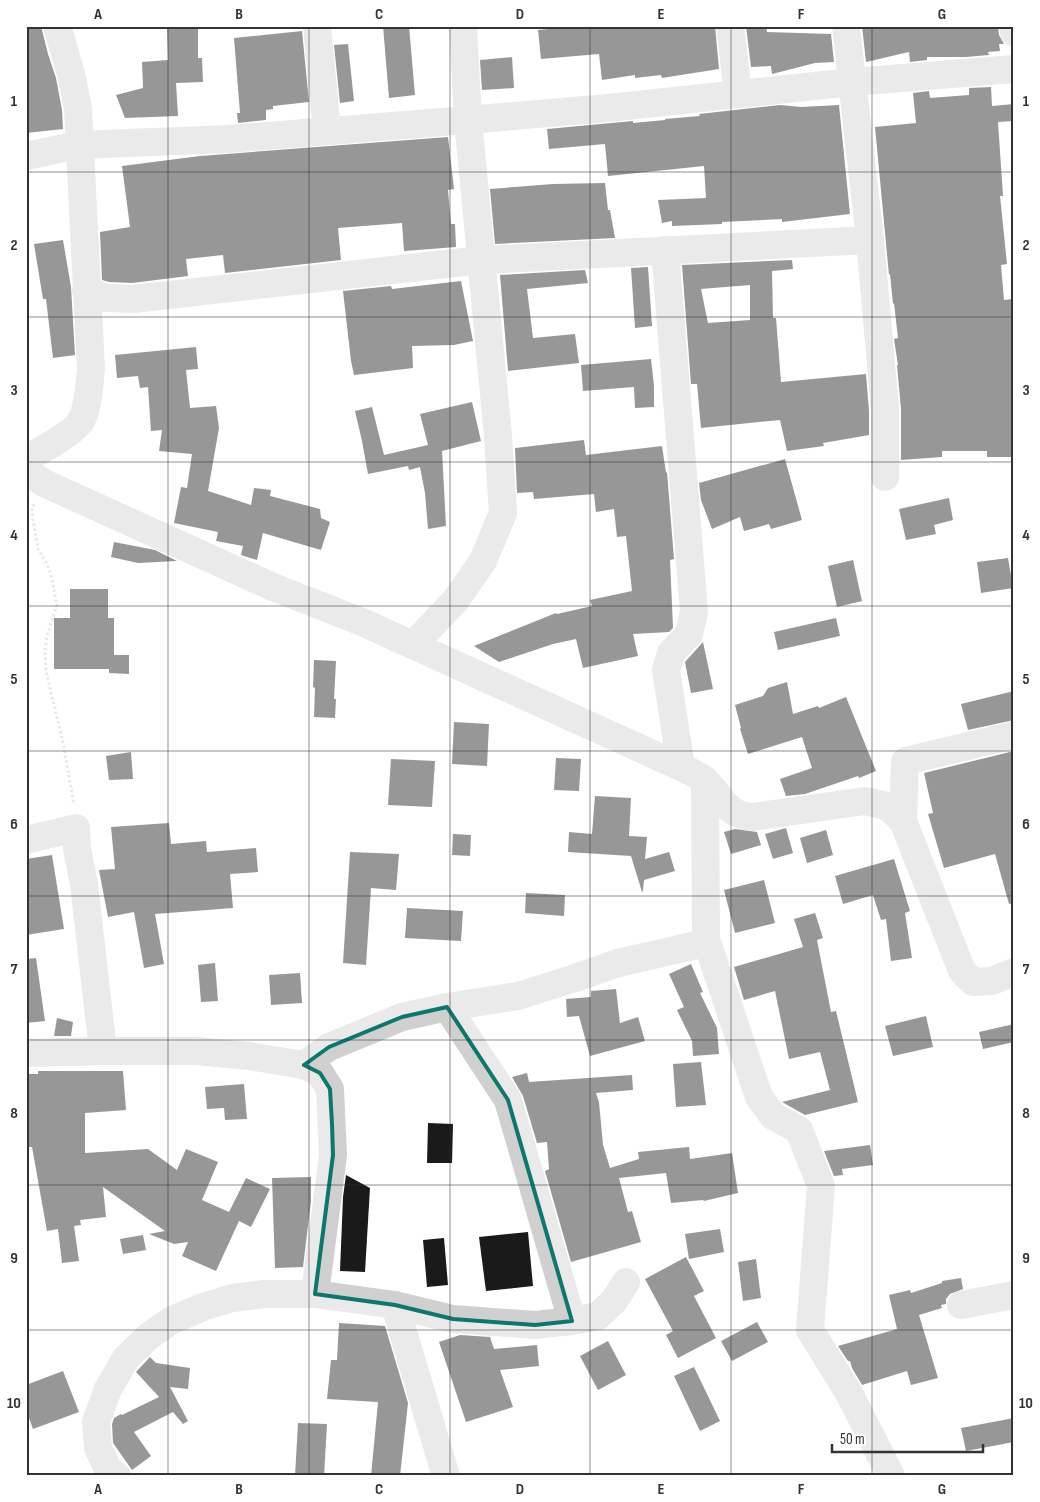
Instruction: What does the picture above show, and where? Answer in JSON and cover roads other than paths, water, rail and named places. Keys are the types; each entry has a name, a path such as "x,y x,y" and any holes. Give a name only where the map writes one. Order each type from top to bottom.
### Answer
{"street":[{"path":"26,459 68,433 82,420 87,402 91,369 78,145 78,108 71,74 57,26"},
{"path":"317,26 327,131"},
{"path":"413,645 455,601 483,561 503,513 498,436 468,120 463,26"},
{"path":"730,26 738,94"},
{"path":"846,26 870,240 885,410 885,477"},
{"path":"1013,26 1014,32"},
{"path":"26,156 78,145 228,139 468,120 852,82 1014,69"},
{"path":"86,290 106,298 133,299 482,260 870,240"},
{"path":"665,250 694,612 689,634 671,653 666,670 681,767"},
{"path":"35,477 273,587 362,622 681,767 704,780 728,807 739,816 753,817 865,802 887,806 903,821"},
{"path":"1014,735 905,761 903,821 962,971 973,982 992,980 1014,972"},
{"path":"704,780 706,940 759,1097 773,1116 799,1130 821,1186 810,1330 850,1396 891,1476"},
{"path":"26,840 76,828 103,1051"},
{"path":"304,1065 329,1047 402,1017 447,1007 518,996 618,963 697,946 706,940"},
{"path":"447,1007 508,1100 572,1321"},
{"path":"26,1053 196,1051 249,1056 304,1065 320,1073 330,1088 333,1156 315,1294"},
{"path":"117,1476 108,1469 98,1448 96,1422 108,1389 126,1358 149,1336 172,1320 203,1307 232,1298 265,1294 315,1294 395,1305 453,1319 535,1324 572,1321 598,1316 614,1301 626,1282"},
{"path":"960,1305 1014,1295"},
{"path":"395,1305 446,1476"}]}
